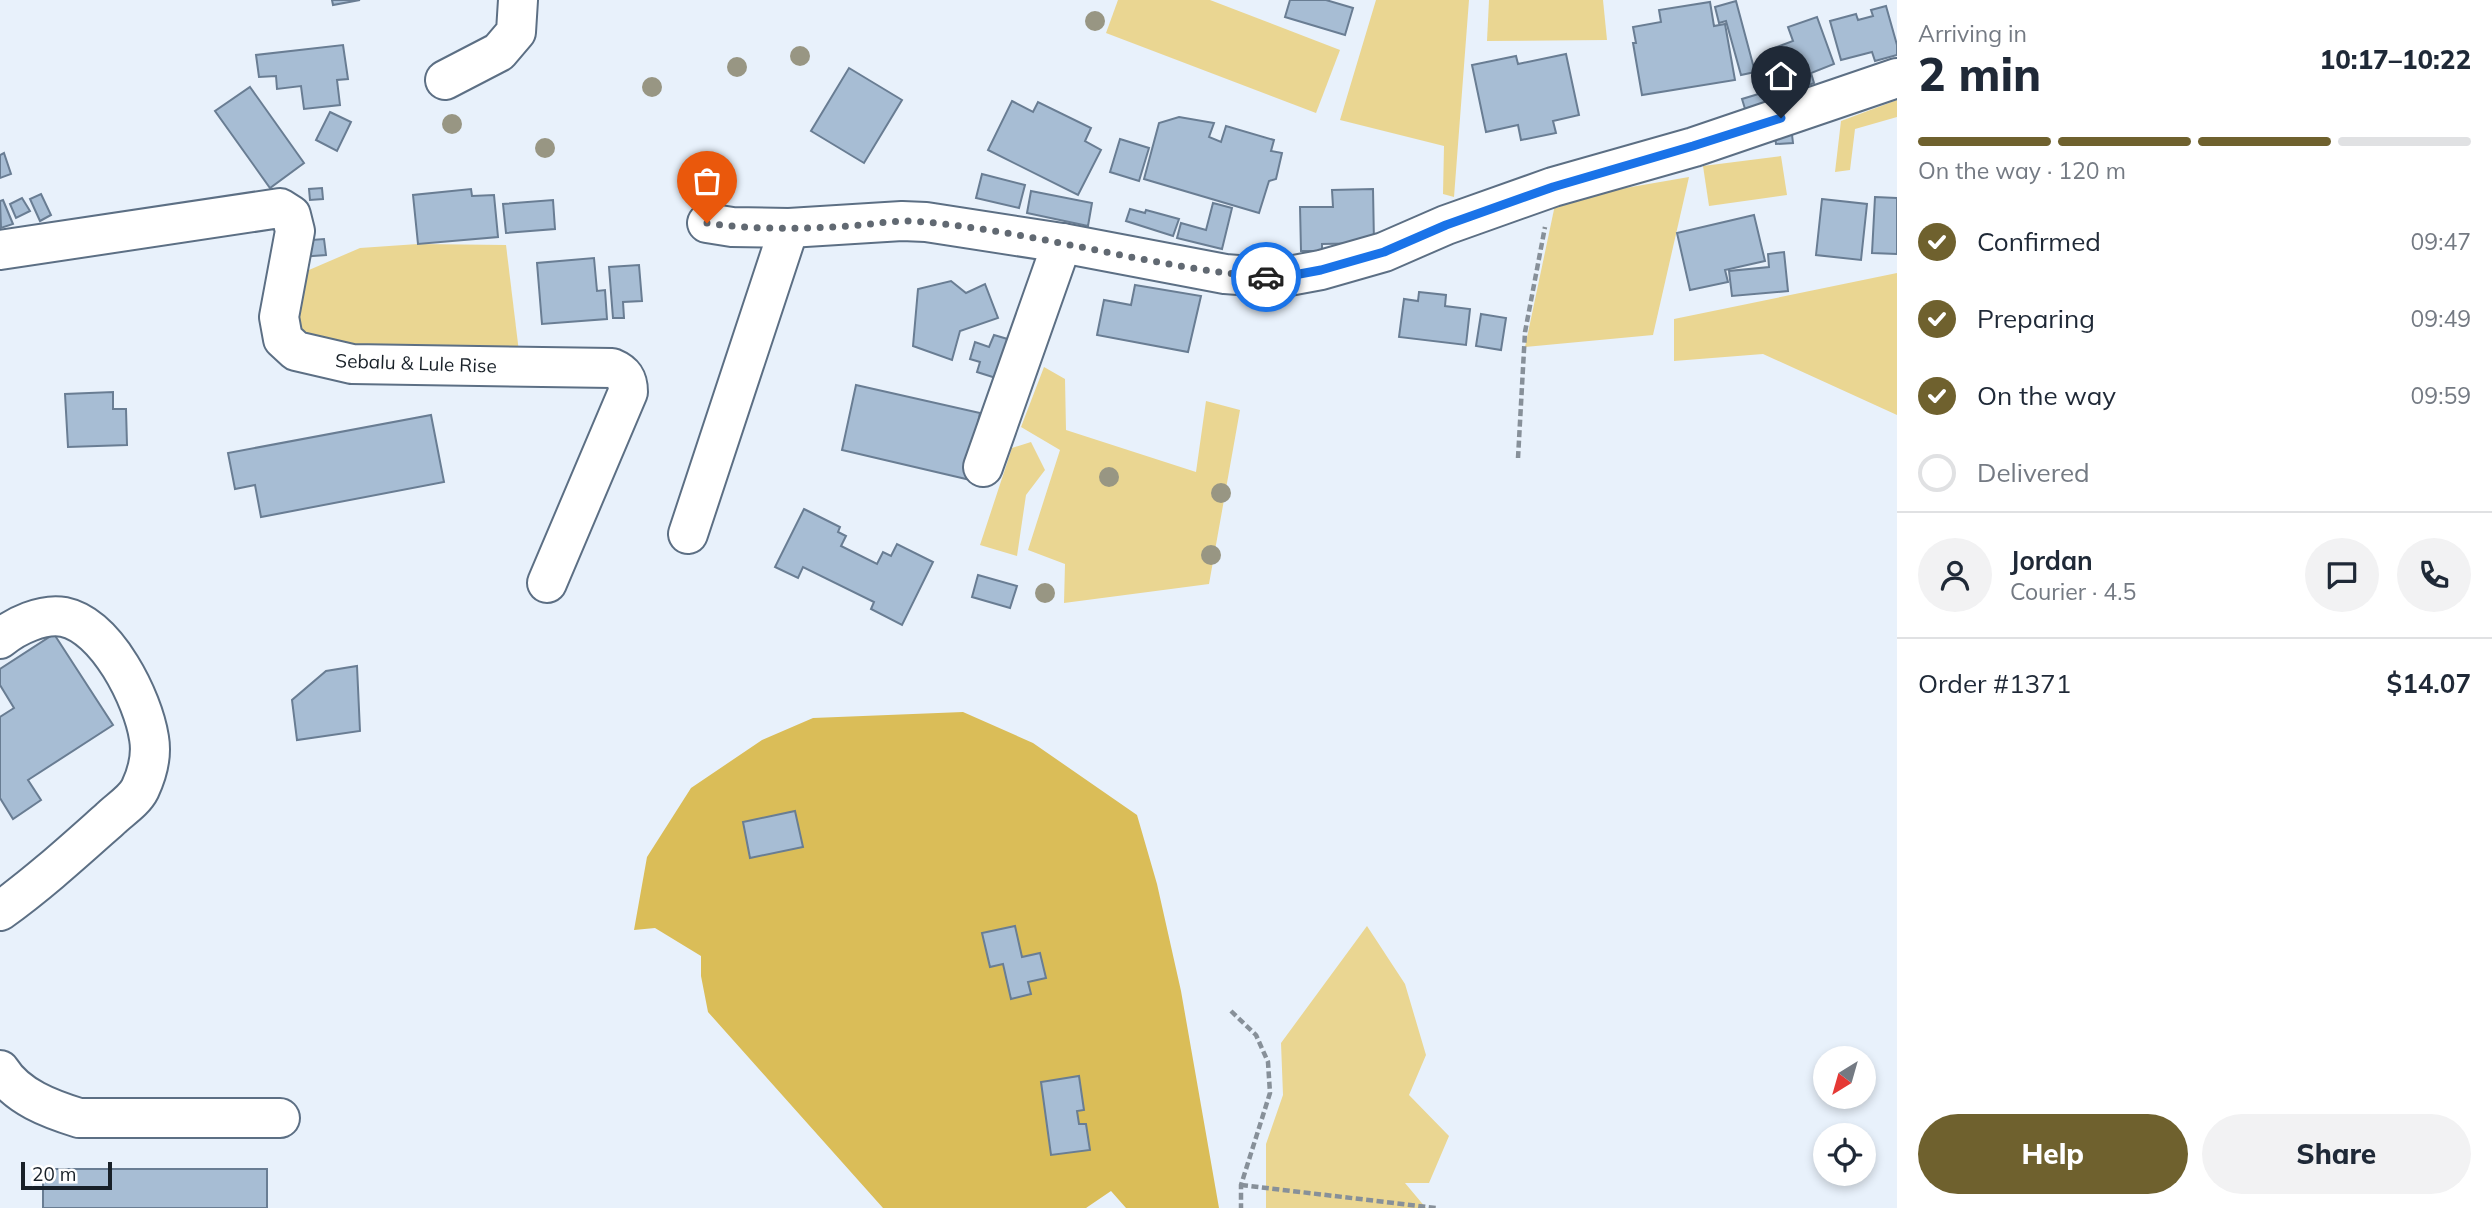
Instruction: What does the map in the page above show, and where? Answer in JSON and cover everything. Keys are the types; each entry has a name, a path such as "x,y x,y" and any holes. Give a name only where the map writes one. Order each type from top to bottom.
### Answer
{"street":[{"path":"445,80 499,52 516,32 518,0"},
{"path":"707,223 732,227 789,228 902,220 926,222 1062,243 1225,274 1278,278 1321,270 1384,252 1446,225 1553,187 1693,146 1897,78"},
{"name":"Sebalu & Lule Rise","path":"0,250 280,208 291,215 295,231 279,317 283,339 296,351 352,364 612,368 622,372 628,382 628,392 547,583"},
{"path":"688,534 789,228"},
{"path":"984,467 1062,243"},
{"path":"0,639 9,632 37,620 63,617 87,629 119,662 142,708 150,740 148,770 138,793 43,879 0,911"},
{"path":"0,1070 6,1079 29,1097 55,1111 79,1118 280,1118"}],"path":[{"path":"1518,458 1524,332 1553,187"},
{"path":"1231,1011 1256,1035 1268,1062 1270,1093 1241,1185 1241,1208"},
{"path":"1241,1185 1436,1208"}],"shaded area":[{"path":"1118,0 1210,0 1340,50 1316,113 1106,33"},
{"path":"1376,0 1469,0 1454,197 1443,194 1444,146 1340,120"},
{"path":"1489,0 1603,0 1607,40 1487,41"},
{"path":"1897,100 1897,117 1855,129 1850,170 1835,172 1841,121"},
{"path":"1781,156 1787,195 1709,206 1703,166"},
{"path":"1689,177 1653,335 1525,347 1556,200"},
{"path":"418,244 506,245 519,352 316,343 298,336 302,273 360,248"},
{"path":"1897,273 1897,415 1763,354 1674,361 1674,319"},
{"path":"1044,367 1065,379 1066,430 1196,472 1206,401 1240,410 1209,584 1064,603 1065,564 1028,550 1060,450 1021,427"},
{"path":"1031,442 1045,470 1026,495 1017,556 980,545 1012,448"},
{"path":"963,712 1033,743 1137,815 1157,884 1181,991 1219,1208 1126,1208 1111,1191 1086,1208 883,1208 708,1012 701,976 701,956 655,928 634,930 647,857 691,788 762,740 813,718"},
{"path":"1367,926 1405,984 1426,1055 1409,1095 1449,1136 1429,1183 1405,1183 1426,1208 1266,1208 1266,1144 1283,1095 1281,1043"}],"building":[{"path":"332,0 360,0 333,5"},
{"path":"1290,0 1326,0 1353,8 1345,35 1285,17"},
{"path":"1736,1 1755,72 1741,75 1726,21 1719,23 1715,7"},
{"path":"1710,2 1714,26 1725,24 1735,80 1642,95 1633,27 1661,22 1659,10"},
{"path":"1886,6 1897,45 1897,55 1875,61 1872,52 1841,60 1830,21 1856,14 1858,20 1873,16 1871,10"},
{"path":"1817,17 1834,64 1811,73 1814,83 1786,94 1769,50 1793,41 1788,27"},
{"path":"343,45 348,79 337,80 340,105 304,109 301,86 277,89 276,76 259,77 256,55"},
{"path":"1566,54 1579,115 1553,121 1556,133 1521,140 1518,125 1486,132 1472,65 1516,56 1518,64"},
{"path":"1769,61 1782,91 1770,97 1757,66"},
{"path":"849,68 902,100 864,163 811,131"},
{"path":"250,87 304,163 270,188 215,111"},
{"path":"1765,92 1769,106 1746,112 1742,99"},
{"path":"1012,101 1033,112 1038,102 1091,128 1085,141 1101,150 1078,195 988,150"},
{"path":"330,112 351,122 337,151 316,140"},
{"path":"1179,117 1214,123 1209,137 1221,142 1226,126 1274,140 1271,151 1282,153 1276,179 1269,181 1259,213 1144,179 1159,123"},
{"path":"1791,126 1793,143 1776,144 1774,128"},
{"path":"1120,139 1149,148 1139,181 1110,172"},
{"path":"4,153 11,174 0,178 0,155"},
{"path":"982,174 1025,185 1019,208 976,198"},
{"path":"322,188 323,199 310,200 309,189"},
{"path":"471,189 472,196 494,195 498,237 418,244 413,195"},
{"path":"1373,189 1374,243 1322,244 1322,251 1301,251 1300,207 1333,207 1332,190"},
{"path":"1031,191 1092,203 1088,226 1027,213"},
{"path":"41,194 51,215 40,221 30,199"},
{"path":"1875,197 1897,198 1897,254 1872,253"},
{"path":"22,198 30,211 16,218 10,204"},
{"path":"1822,199 1867,204 1861,260 1816,255"},
{"path":"3,200 13,224 1,228 0,201"},
{"path":"553,200 555,229 506,233 503,204"},
{"path":"1213,203 1232,208 1222,249 1177,238 1181,223 1206,230"},
{"path":"1130,209 1145,213 1146,210 1179,219 1173,236 1126,221"},
{"path":"1754,215 1765,261 1725,270 1728,282 1690,290 1677,233"},
{"path":"324,239 326,255 300,257 299,241"},
{"path":"1784,252 1788,291 1732,296 1729,271 1769,267 1768,254"},
{"path":"594,258 597,291 605,290 607,319 542,324 537,263"},
{"path":"639,265 642,301 623,302 624,318 613,318 609,267"},
{"path":"951,281 966,293 985,284 998,318 960,331 952,360 913,346 918,289"},
{"path":"1135,285 1201,296 1188,352 1097,335 1104,300 1131,305"},
{"path":"1419,292 1446,295 1445,306 1470,309 1466,345 1399,337 1404,299 1418,301"},
{"path":"1481,314 1506,318 1501,350 1476,346"},
{"path":"994,335 1011,340 999,379 977,372 980,362 970,359 975,342 989,347"},
{"path":"856,385 980,413 966,479 842,450"},
{"path":"113,392 113,409 126,409 127,445 68,447 65,394"},
{"path":"431,415 444,482 261,517 255,485 235,489 228,453"},
{"path":"804,509 840,527 838,532 846,536 841,546 877,564 883,552 891,556 897,544 933,562 902,625 871,609 874,602 803,567 798,578 775,567"},
{"path":"978,575 1017,586 1010,608 972,597"},
{"path":"54,634 113,725 28,780 41,800 13,819 0,798 0,717 14,708 0,685 0,669"},
{"path":"357,666 360,731 297,740 292,700 326,671"},
{"path":"795,811 803,847 750,858 743,822"},
{"path":"1015,926 1022,957 1040,953 1046,978 1028,982 1031,994 1011,999 1003,964 990,967 982,933"},
{"path":"1079,1076 1084,1110 1077,1111 1079,1124 1086,1124 1090,1150 1051,1155 1041,1082"},
{"path":"43,1169 267,1169 267,1208 43,1208"}],"way so far":[{"path":"707,223 732,227 818,228 902,220 926,222 1062,243 1225,274 1266,277"}],"route":[{"path":"1266,277 1278,278 1321,270 1384,252 1446,225 1553,187 1781,118"}]}
